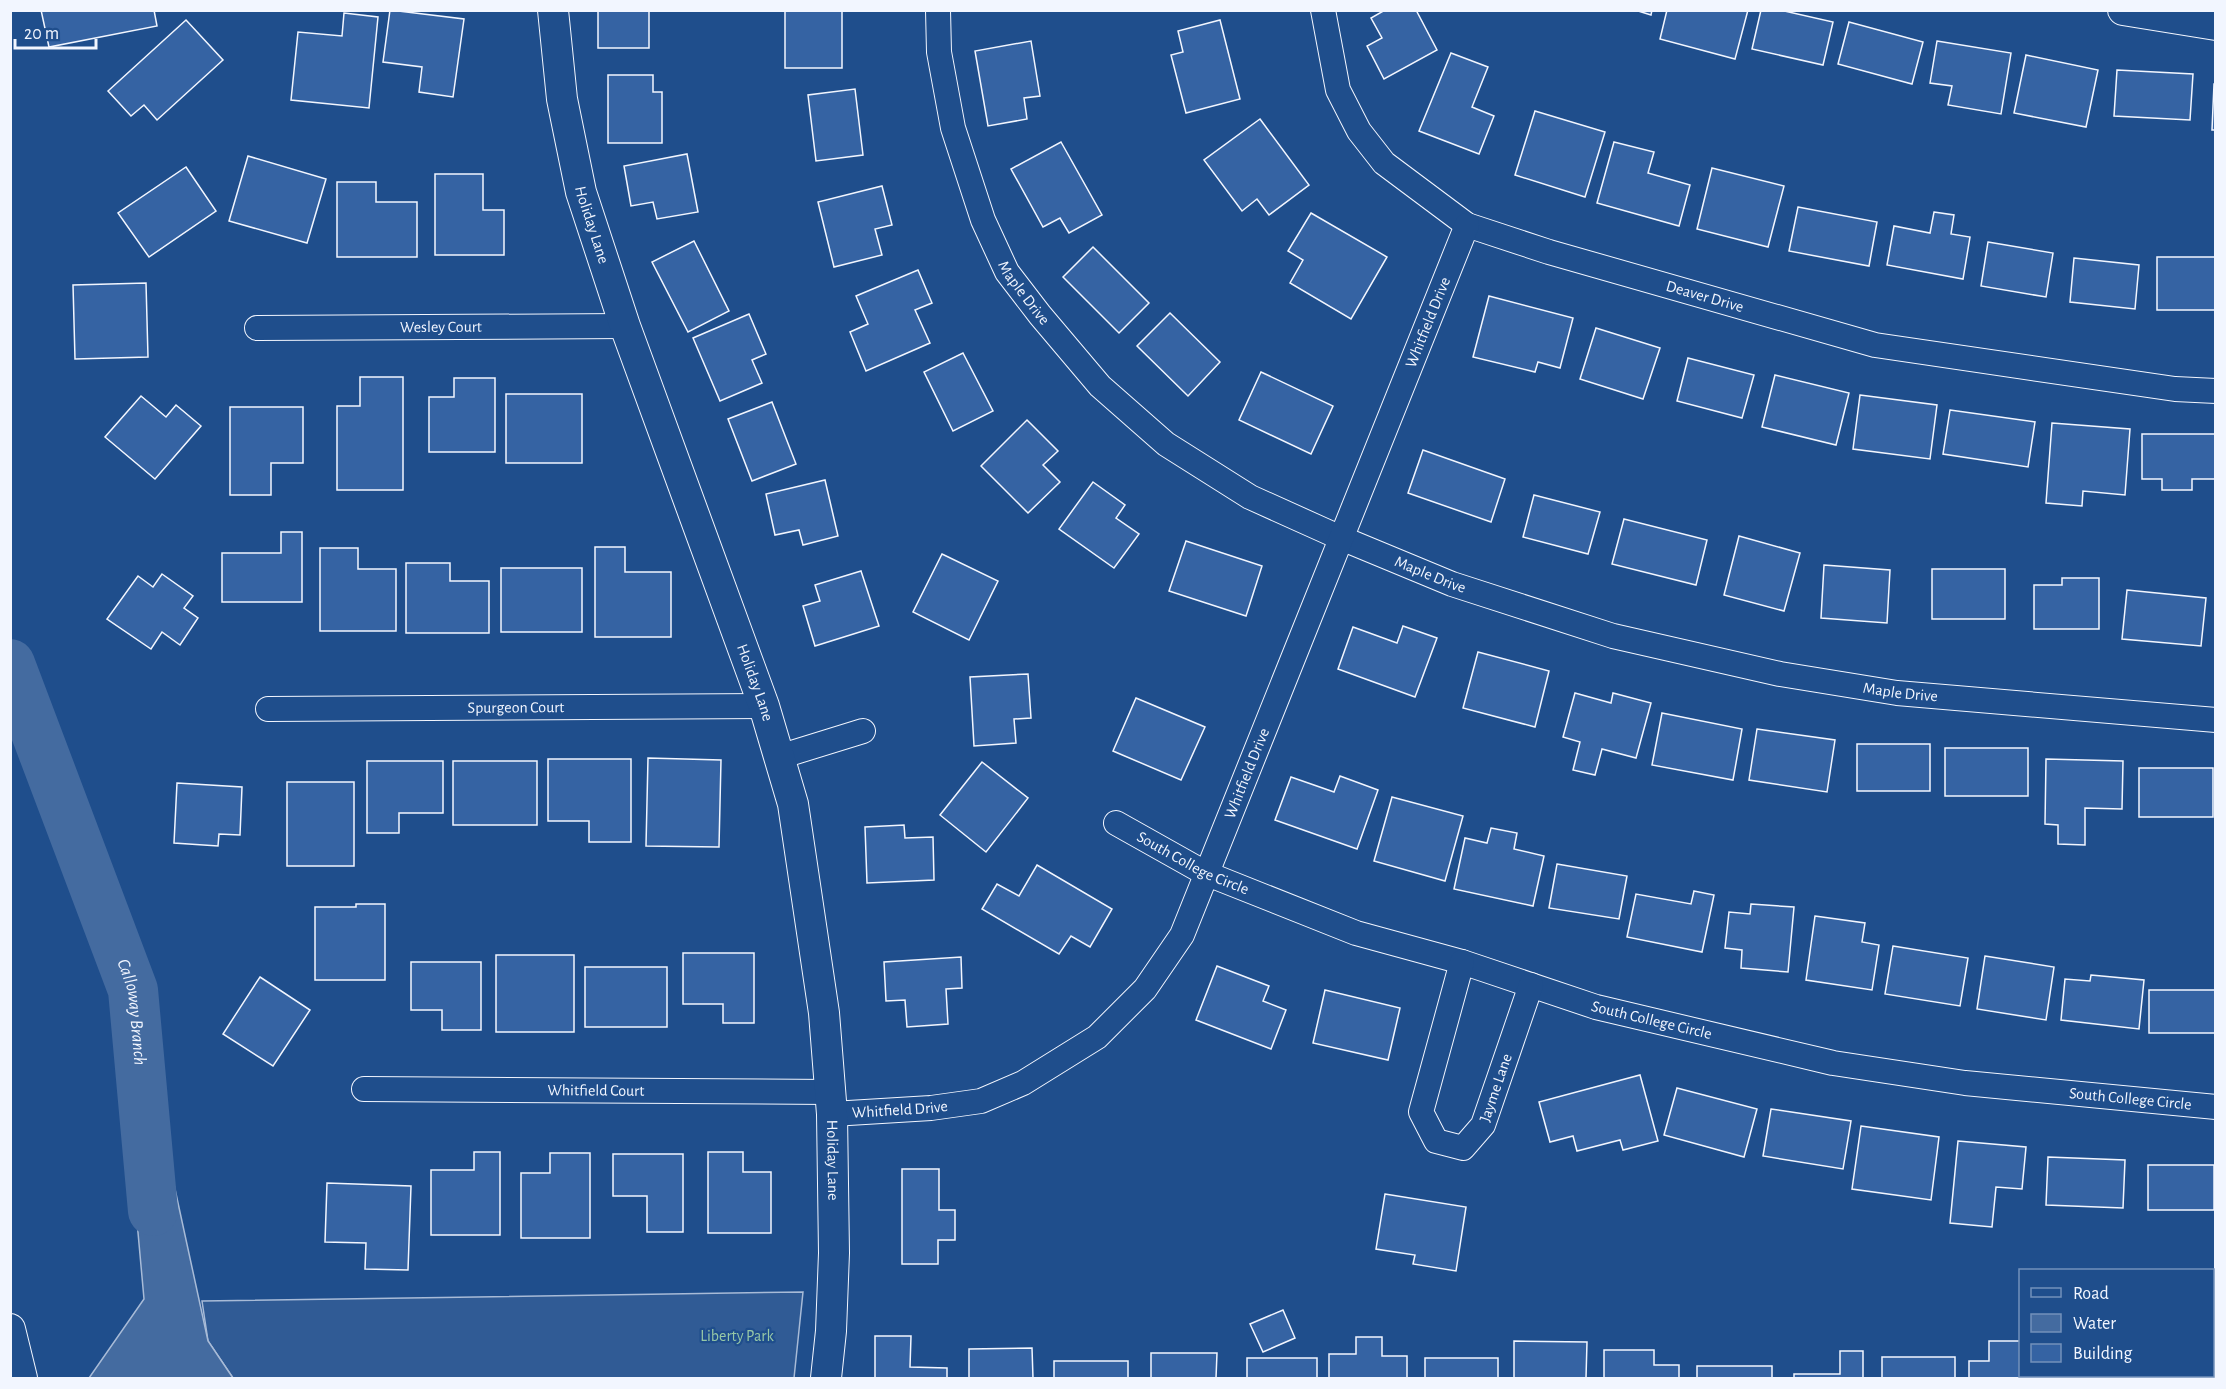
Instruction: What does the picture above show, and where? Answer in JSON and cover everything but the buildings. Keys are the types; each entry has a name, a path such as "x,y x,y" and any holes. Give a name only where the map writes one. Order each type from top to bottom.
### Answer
{"street":[{"name":"Holiday Lane","path":"553,10 562,99 581,192 625,326 764,706 794,804 824,1013 831,1103 834,1253 831,1331 826,1378"},
{"name":"Maple Drive","path":"938,10 939,52 953,128 983,220 1008,272 1040,315 1100,386 1166,444 1250,497 1452,584 1613,636 1780,674 1897,693 2216,720"},
{"name":"Deaver Drive","path":"1323,10 1338,90 1359,131 1384,163 1467,225 1550,252 1875,345 2175,389 2216,391"},
{"path":"2123,10 2216,25"},
{"name":"Whitfield Drive","path":"831,1103 931,1108 981,1101 1023,1083 1096,1037 1145,989 1182,935 1467,225"},
{"name":"Wesley Court","path":"257,328 625,326"},
{"name":"Spurgeon Court","path":"268,709 764,706"},
{"path":"779,757 863,731"},
{"name":"South College Circle","path":"1116,824 1205,873 1356,933 1462,962 1596,1007 1833,1064 1965,1083 2216,1107"},
{"name":"Jayme Lane","path":"1462,962 1421,1112 1436,1141 1463,1148 1483,1125 1531,985"},
{"name":"Whitfield Court","path":"364,1089 831,1103"},
{"path":"10,1329 22,1378"}],"shaded area":[{"name":"Liberty Park","path":"803,1292 794,1378 233,1378 208,1341 202,1301"}],"water":[{"path":"165,1143 208,1341 233,1378 89,1378 144,1299 130,1144"}],"waterway":[{"name":"Calloway Branch","path":"10,664 133,990 153,1211"}]}
